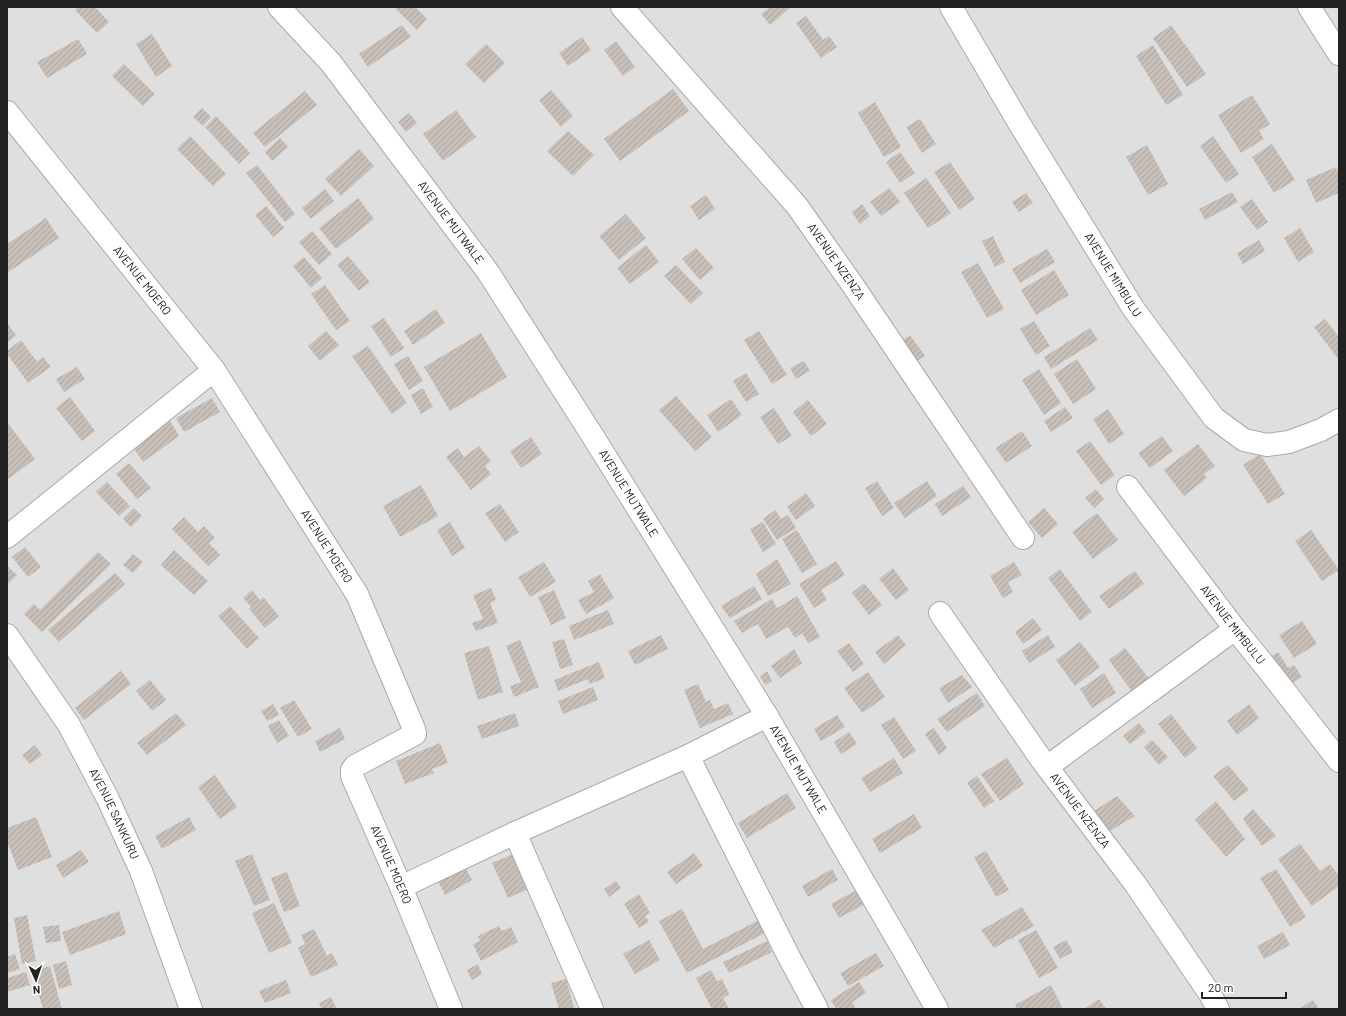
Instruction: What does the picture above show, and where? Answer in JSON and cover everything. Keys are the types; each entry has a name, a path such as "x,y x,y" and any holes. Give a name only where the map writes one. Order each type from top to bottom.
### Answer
{"street":[{"name":"AVENUE MUTWALE","path":"279,7 330,63 488,272 594,438 767,716 937,1009"},
{"name":"AVENUE NZENZA","path":"622,7 797,206 852,284 1023,538"},
{"name":"AVENUE MIMBULU","path":"951,7 1019,123 1133,308 1214,418 1244,440 1267,445 1289,442 1321,430 1339,420"},
{"path":"1309,7 1339,54"},
{"name":"AVENUE MOERO","path":"7,112 214,370 357,594 415,734 354,766 351,773 401,887 451,1009"},
{"path":"7,538 214,370"},
{"name":"AVENUE MIMBULU","path":"1128,487 1235,629 1339,761"},
{"name":"AVENUE NZENZA","path":"940,613 1046,767 1136,885 1210,994 1218,1009"},
{"path":"1046,767 1235,629"},
{"name":"AVENUE SANKURU","path":"7,635 68,725 107,797 141,871 191,1009"},
{"path":"401,887 515,833 688,756 767,716"},
{"path":"688,756 789,957 817,1009"},
{"path":"515,833 592,1009"}],"shaded area":[{"path":"7,7 1339,7 1339,1009 7,1009"}],"building":[{"path":"78,7 95,7 109,22 97,33 75,10"},
{"path":"394,7 415,7 427,19 417,30"},
{"path":"770,7 791,7 770,25 761,14"},
{"path":"806,16 823,40 829,36 837,47 821,58 796,23"},
{"path":"402,25 411,37 368,67 359,54"},
{"path":"1171,25 1206,74 1187,87 1153,38"},
{"path":"152,34 172,66 156,77 136,44"},
{"path":"582,37 591,50 568,66 559,53"},
{"path":"78,39 87,54 47,78 37,62"},
{"path":"616,41 635,67 623,76 604,50"},
{"path":"486,44 505,63 484,83 465,64"},
{"path":"1153,45 1183,95 1166,105 1136,56"},
{"path":"124,64 155,94 143,106 112,76"},
{"path":"673,89 689,111 620,161 604,139"},
{"path":"551,90 573,116 561,127 539,100"},
{"path":"305,91 317,105 265,147 253,133"},
{"path":"1252,95 1270,124 1259,131 1264,139 1241,153 1218,115"},
{"path":"875,102 901,147 884,157 858,113"},
{"path":"202,108 211,117 203,126 193,117"},
{"path":"456,110 476,137 443,161 423,134"},
{"path":"409,113 417,123 406,132 398,122"},
{"path":"216,116 250,153 239,164 205,127"},
{"path":"920,119 936,144 922,153 906,127"},
{"path":"568,131 594,155 573,176 547,151"},
{"path":"190,136 226,174 213,186 177,149"},
{"path":"1213,136 1239,174 1226,183 1200,146"},
{"path":"280,138 288,147 272,161 265,152"},
{"path":"1272,144 1295,180 1274,193 1252,157"},
{"path":"1147,145 1168,184 1148,195 1126,157"},
{"path":"359,149 374,166 341,196 325,179"},
{"path":"900,152 915,173 900,183 886,162"},
{"path":"950,162 975,199 959,210 934,172"},
{"path":"257,165 295,214 285,222 246,173"},
{"path":"1336,167 1339,175 1339,193 1316,203 1306,180"},
{"path":"926,178 951,213 928,228 904,193"},
{"path":"889,188 900,202 881,216 870,202"},
{"path":"325,189 334,201 311,219 302,208"},
{"path":"1232,192 1238,202 1205,220 1199,209"},
{"path":"1026,193 1033,203 1019,212 1012,202"},
{"path":"706,195 715,209 699,220 690,206"},
{"path":"358,198 374,219 336,249 319,228"},
{"path":"1252,199 1268,222 1257,230 1240,207"},
{"path":"862,204 870,216 860,224 852,212"},
{"path":"266,206 284,228 273,237 255,215"},
{"path":"626,214 646,238 619,260 599,236"},
{"path":"46,218 59,238 7,273 7,244"},
{"path":"1300,228 1314,252 1298,262 1284,238"},
{"path":"312,231 332,254 319,265 299,242"},
{"path":"993,236 1005,262 995,267 982,241"},
{"path":"1259,240 1265,251 1243,264 1237,253"},
{"path":"646,245 659,262 630,284 617,268"},
{"path":"696,248 714,268 700,280 682,259"},
{"path":"1047,249 1055,262 1020,283 1012,269"},
{"path":"348,256 370,282 359,291 337,265"},
{"path":"304,257 322,278 311,288 293,266"},
{"path":"978,263 1004,309 987,318 961,272"},
{"path":"676,265 703,293 691,304 664,276"},
{"path":"1054,270 1069,295 1036,315 1021,290"},
{"path":"325,285 350,321 336,330 311,294"},
{"path":"436,309 445,323 413,345 404,331"},
{"path":"384,318 404,348 391,357 371,326"},
{"path":"1325,319 1339,337 1339,360 1314,327"},
{"path":"1034,321 1050,346 1036,355 1020,329"},
{"path":"7,323 16,335 7,343"},
{"path":"1090,328 1098,340 1051,369 1044,357"},
{"path":"326,331 339,345 320,361 308,346"},
{"path":"759,331 787,375 772,384 744,340"},
{"path":"481,333 507,377 450,411 424,367"},
{"path":"910,335 925,356 915,362 900,342"},
{"path":"21,340 37,362 43,357 51,367 28,383 7,354 7,351"},
{"path":"368,346 407,403 392,414 352,356"},
{"path":"408,356 423,381 409,390 394,364"},
{"path":"1077,359 1096,389 1073,404 1054,374"},
{"path":"804,361 810,371 796,379 790,368"},
{"path":"77,367 85,379 64,392 56,379"},
{"path":"1039,369 1061,403 1044,415 1022,380"},
{"path":"746,373 759,394 746,402 733,381"},
{"path":"423,388 433,407 421,414 411,395"},
{"path":"676,396 712,437 695,451 659,410"},
{"path":"70,397 95,431 82,441 56,408"},
{"path":"212,398 220,412 184,432 176,418"},
{"path":"731,399 742,415 718,432 707,415"},
{"path":"808,400 827,424 811,436 793,412"},
{"path":"1065,407 1073,418 1051,432 1044,421"},
{"path":"774,408 792,436 778,444 760,417"},
{"path":"1108,409 1124,434 1109,444 1093,419"},
{"path":"170,421 179,436 143,462 133,447"},
{"path":"7,422 35,459 7,480"},
{"path":"1022,431 1032,446 1006,463 996,448"},
{"path":"1162,436 1173,451 1150,468 1138,453"},
{"path":"531,437 542,454 521,468 510,451"},
{"path":"1090,441 1115,475 1101,485 1076,451"},
{"path":"1198,444 1215,466 1204,474 1207,478 1184,496 1164,470"},
{"path":"479,446 491,461 485,466 491,474 471,490 446,457 458,448 464,457"},
{"path":"1260,454 1285,494 1268,504 1243,465"},
{"path":"129,463 151,488 137,499 116,474"},
{"path":"877,481 894,508 882,516 865,488"},
{"path":"927,481 937,496 905,518 894,503"},
{"path":"107,482 130,506 119,516 96,492"},
{"path":"421,485 438,516 400,537 383,506"},
{"path":"963,486 971,497 942,516 935,504"},
{"path":"1096,489 1104,499 1094,508 1085,498"},
{"path":"806,493 815,506 796,520 787,507"},
{"path":"500,504 519,532 505,542 485,513"},
{"path":"134,508 142,516 131,527 123,519"},
{"path":"1044,508 1058,524 1042,538 1028,522"},
{"path":"775,510 781,519 788,515 796,528 777,540 763,519"},
{"path":"1097,513 1118,540 1093,559 1072,532"},
{"path":"184,517 198,532 204,526 215,538 209,543 220,555 208,566 172,529"},
{"path":"450,522 465,548 452,556 437,530"},
{"path":"763,522 776,544 763,552 750,529"},
{"path":"797,530 817,564 802,573 782,539"},
{"path":"1311,530 1339,570 1322,581 1295,541"},
{"path":"25,547 41,567 28,577 12,557"},
{"path":"174,550 208,581 194,595 161,565"},
{"path":"98,552 111,564 42,632 24,614 34,604 40,610"},
{"path":"133,554 143,562 133,573 123,565"},
{"path":"777,559 791,584 768,596 756,574"},
{"path":"836,561 845,575 821,590 827,600 814,608 799,584"},
{"path":"544,562 556,582 530,597 518,577"},
{"path":"1014,562 1022,575 1008,582 1013,592 1003,598 990,576"},
{"path":"7,566 17,575 7,585"},
{"path":"893,568 909,590 896,600 879,579"},
{"path":"1060,569 1092,612 1080,621 1048,578"},
{"path":"1135,571 1144,584 1109,609 1099,596"},
{"path":"115,573 125,584 59,642 48,630"},
{"path":"600,574 614,598 586,614 578,600 594,592 588,581"},
{"path":"864,583 882,605 869,615 852,593"},
{"path":"754,586 762,599 730,618 721,606"},
{"path":"491,588 496,600 490,603 498,623 476,631 472,623 483,619 473,595"},
{"path":"252,590 260,600 263,597 279,616 265,628 249,609 251,607 243,598"},
{"path":"554,590 566,618 551,625 538,597"},
{"path":"797,596 820,637 808,643 802,633 795,638 788,627 766,639 758,624 742,633 734,621 772,599 777,608"},
{"path":"230,606 259,638 247,649 218,616"},
{"path":"608,610 614,624 574,640 569,626"},
{"path":"1033,618 1042,630 1023,644 1015,632"},
{"path":"1302,621 1317,644 1294,658 1279,635"},
{"path":"661,635 668,649 635,665 628,651"},
{"path":"898,635 906,645 884,664 875,652"},
{"path":"1048,635 1055,647 1029,663 1022,651"},
{"path":"564,639 573,665 560,669 552,642"},
{"path":"520,640 539,687 514,697 510,686 521,682 506,646"},
{"path":"1080,642 1100,667 1075,686 1056,660"},
{"path":"849,643 864,664 853,672 837,651"},
{"path":"489,646 503,692 478,700 464,653"},
{"path":"1125,648 1150,680 1133,693 1109,660"},
{"path":"794,649 802,663 780,678 771,666"},
{"path":"1278,652 1288,668 1294,665 1302,677 1288,686 1270,657"},
{"path":"599,662 605,678 590,684 588,679 558,691 554,680"},
{"path":"121,671 131,684 84,720 75,708"},
{"path":"767,671 772,681 765,685 760,676"},
{"path":"868,672 885,697 862,713 844,688"},
{"path":"1104,673 1116,693 1092,708 1080,689"},
{"path":"962,675 972,687 948,703 939,688"},
{"path":"150,680 166,700 152,711 136,691"},
{"path":"698,684 706,702 710,700 714,709 728,703 733,714 700,728 684,690"},
{"path":"593,687 598,700 563,714 558,701"},
{"path":"977,693 985,706 947,732 937,719"},
{"path":"294,700 312,729 298,737 280,708"},
{"path":"273,704 279,715 267,721 261,711"},
{"path":"1249,704 1259,718 1237,735 1227,721"},
{"path":"176,713 186,725 147,755 137,743"},
{"path":"515,713 519,726 482,739 477,726"},
{"path":"1171,714 1197,748 1185,758 1158,724"},
{"path":"837,715 845,727 821,741 814,729"},
{"path":"894,717 916,751 903,759 881,725"},
{"path":"279,720 289,736 277,743 268,726"},
{"path":"1139,723 1146,732 1130,744 1123,736"},
{"path":"340,728 345,739 320,752 315,741"},
{"path":"934,728 947,748 939,755 925,734"},
{"path":"849,732 857,744 841,754 834,742"},
{"path":"1152,740 1168,757 1159,765 1144,747"},
{"path":"440,743 448,763 432,769 434,773 405,784 396,761"},
{"path":"35,745 42,755 30,764 22,755"},
{"path":"894,758 903,773 870,792 861,778"},
{"path":"1007,758 1024,784 1000,801 981,774"},
{"path":"1228,765 1249,790 1234,801 1213,776"},
{"path":"215,775 237,807 220,819 198,787"},
{"path":"977,776 994,801 984,808 967,783"},
{"path":"787,793 796,808 747,838 738,823"},
{"path":"1117,796 1135,816 1110,831 1094,811"},
{"path":"1216,801 1245,839 1226,857 1195,820"},
{"path":"1253,809 1276,836 1262,846 1243,819"},
{"path":"914,814 922,828 880,853 872,839"},
{"path":"36,817 52,857 18,870 7,841 7,828"},
{"path":"189,817 196,830 162,849 155,836"},
{"path":"1300,844 1320,871 1330,864 1339,876 1339,886 1312,906 1278,859"},
{"path":"81,850 89,862 63,878 56,865"},
{"path":"986,851 1009,890 996,897 974,857"},
{"path":"515,853 531,888 508,898 492,863"},
{"path":"694,853 703,866 676,884 667,872"},
{"path":"252,854 270,900 254,906 235,861"},
{"path":"465,867 472,880 445,895 438,881"},
{"path":"832,869 838,880 808,897 802,886"},
{"path":"1276,869 1306,917 1290,927 1260,878"},
{"path":"287,872 300,906 284,912 271,878"},
{"path":"616,881 621,888 609,897 604,889"},
{"path":"857,890 865,904 839,918 831,904"},
{"path":"639,894 650,913 645,916 649,922 639,928 624,904"},
{"path":"274,903 292,943 269,953 252,913"},
{"path":"1022,907 1034,926 994,948 981,930"},
{"path":"682,909 703,949 759,920 765,933 687,973 659,921"},
{"path":"119,911 126,934 70,955 62,932"},
{"path":"27,915 36,961 22,964 14,918"},
{"path":"59,925 61,941 46,943 43,927"},
{"path":"499,926 502,931 511,927 518,942 481,961 473,944 480,941 478,936"},
{"path":"314,929 327,956 332,953 338,965 311,977 298,948 305,944 301,935"},
{"path":"1036,930 1058,968 1039,978 1018,940"},
{"path":"1283,932 1290,945 1264,959 1257,946"},
{"path":"649,940 660,960 635,974 623,954"},
{"path":"1066,940 1073,952 1060,959 1053,947"},
{"path":"767,941 772,952 729,973 723,962"},
{"path":"876,953 884,966 848,986 840,973"},
{"path":"15,954 20,969 7,973 7,957"},
{"path":"66,961 72,985 59,989 53,965"},
{"path":"478,964 482,974 472,980 467,970"},
{"path":"50,966 62,1009 43,1009 32,971"},
{"path":"711,970 717,981 722,979 729,994 723,998 729,1009 712,1009 696,978"},
{"path":"26,972 30,985 7,992 7,978"},
{"path":"566,979 574,1008 559,1009 551,983"},
{"path":"286,980 291,993 265,1003 259,991"},
{"path":"859,982 866,993 852,1002 856,1009 836,1009 831,1000"},
{"path":"1051,985 1063,1009 1017,1009 1015,1005"},
{"path":"331,997 337,1009 322,1009 319,1003"},
{"path":"1099,999 1106,1009 1084,1009"},
{"path":"1313,1000 1319,1009 1299,1009"}]}
